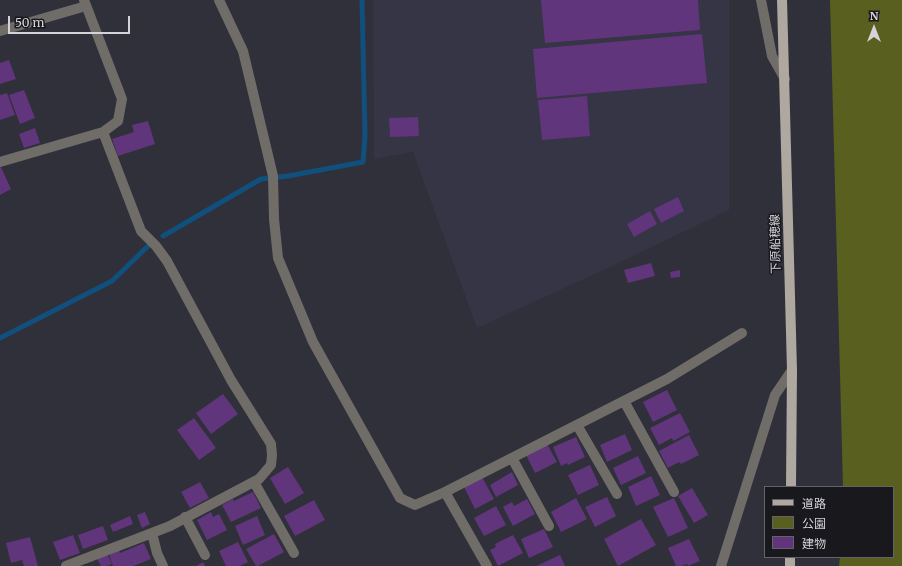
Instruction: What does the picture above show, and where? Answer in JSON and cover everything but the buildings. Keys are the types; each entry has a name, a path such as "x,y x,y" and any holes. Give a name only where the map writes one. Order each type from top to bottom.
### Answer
{"main road":[{"name":"下原船穂線","path":"782,0 792,370 791,486"}],"street":[{"path":"219,0 243,51 273,179 274,219 278,258 317,348 400,498 415,505 445,492 667,379 742,333"},
{"path":"761,0 772,56 785,79"},
{"path":"0,31 85,3 122,99 118,121 102,132 0,162"},
{"path":"66,566 170,526 254,482 259,479 271,465 272,455 271,444 231,380 168,261 156,246 141,232 102,132"},
{"path":"721,566 775,395 792,370"},
{"path":"624,401 674,492"},
{"path":"577,425 617,494"},
{"path":"512,458 549,526"},
{"path":"254,482 294,553"},
{"path":"445,492 487,566"},
{"path":"185,517 205,555"},
{"path":"152,533 157,553 163,566"}],"shaded area":[{"path":"373,0 729,0 729,210 477,328 413,152 374,159"}],"green space":[{"path":"830,0 902,0 902,566 839,566 840,558 894,558 894,486 843,486"}],"waterway":[{"path":"163,236 261,179 288,176 363,162 365,136 362,0"},
{"path":"0,338 112,281 148,246"}]}
